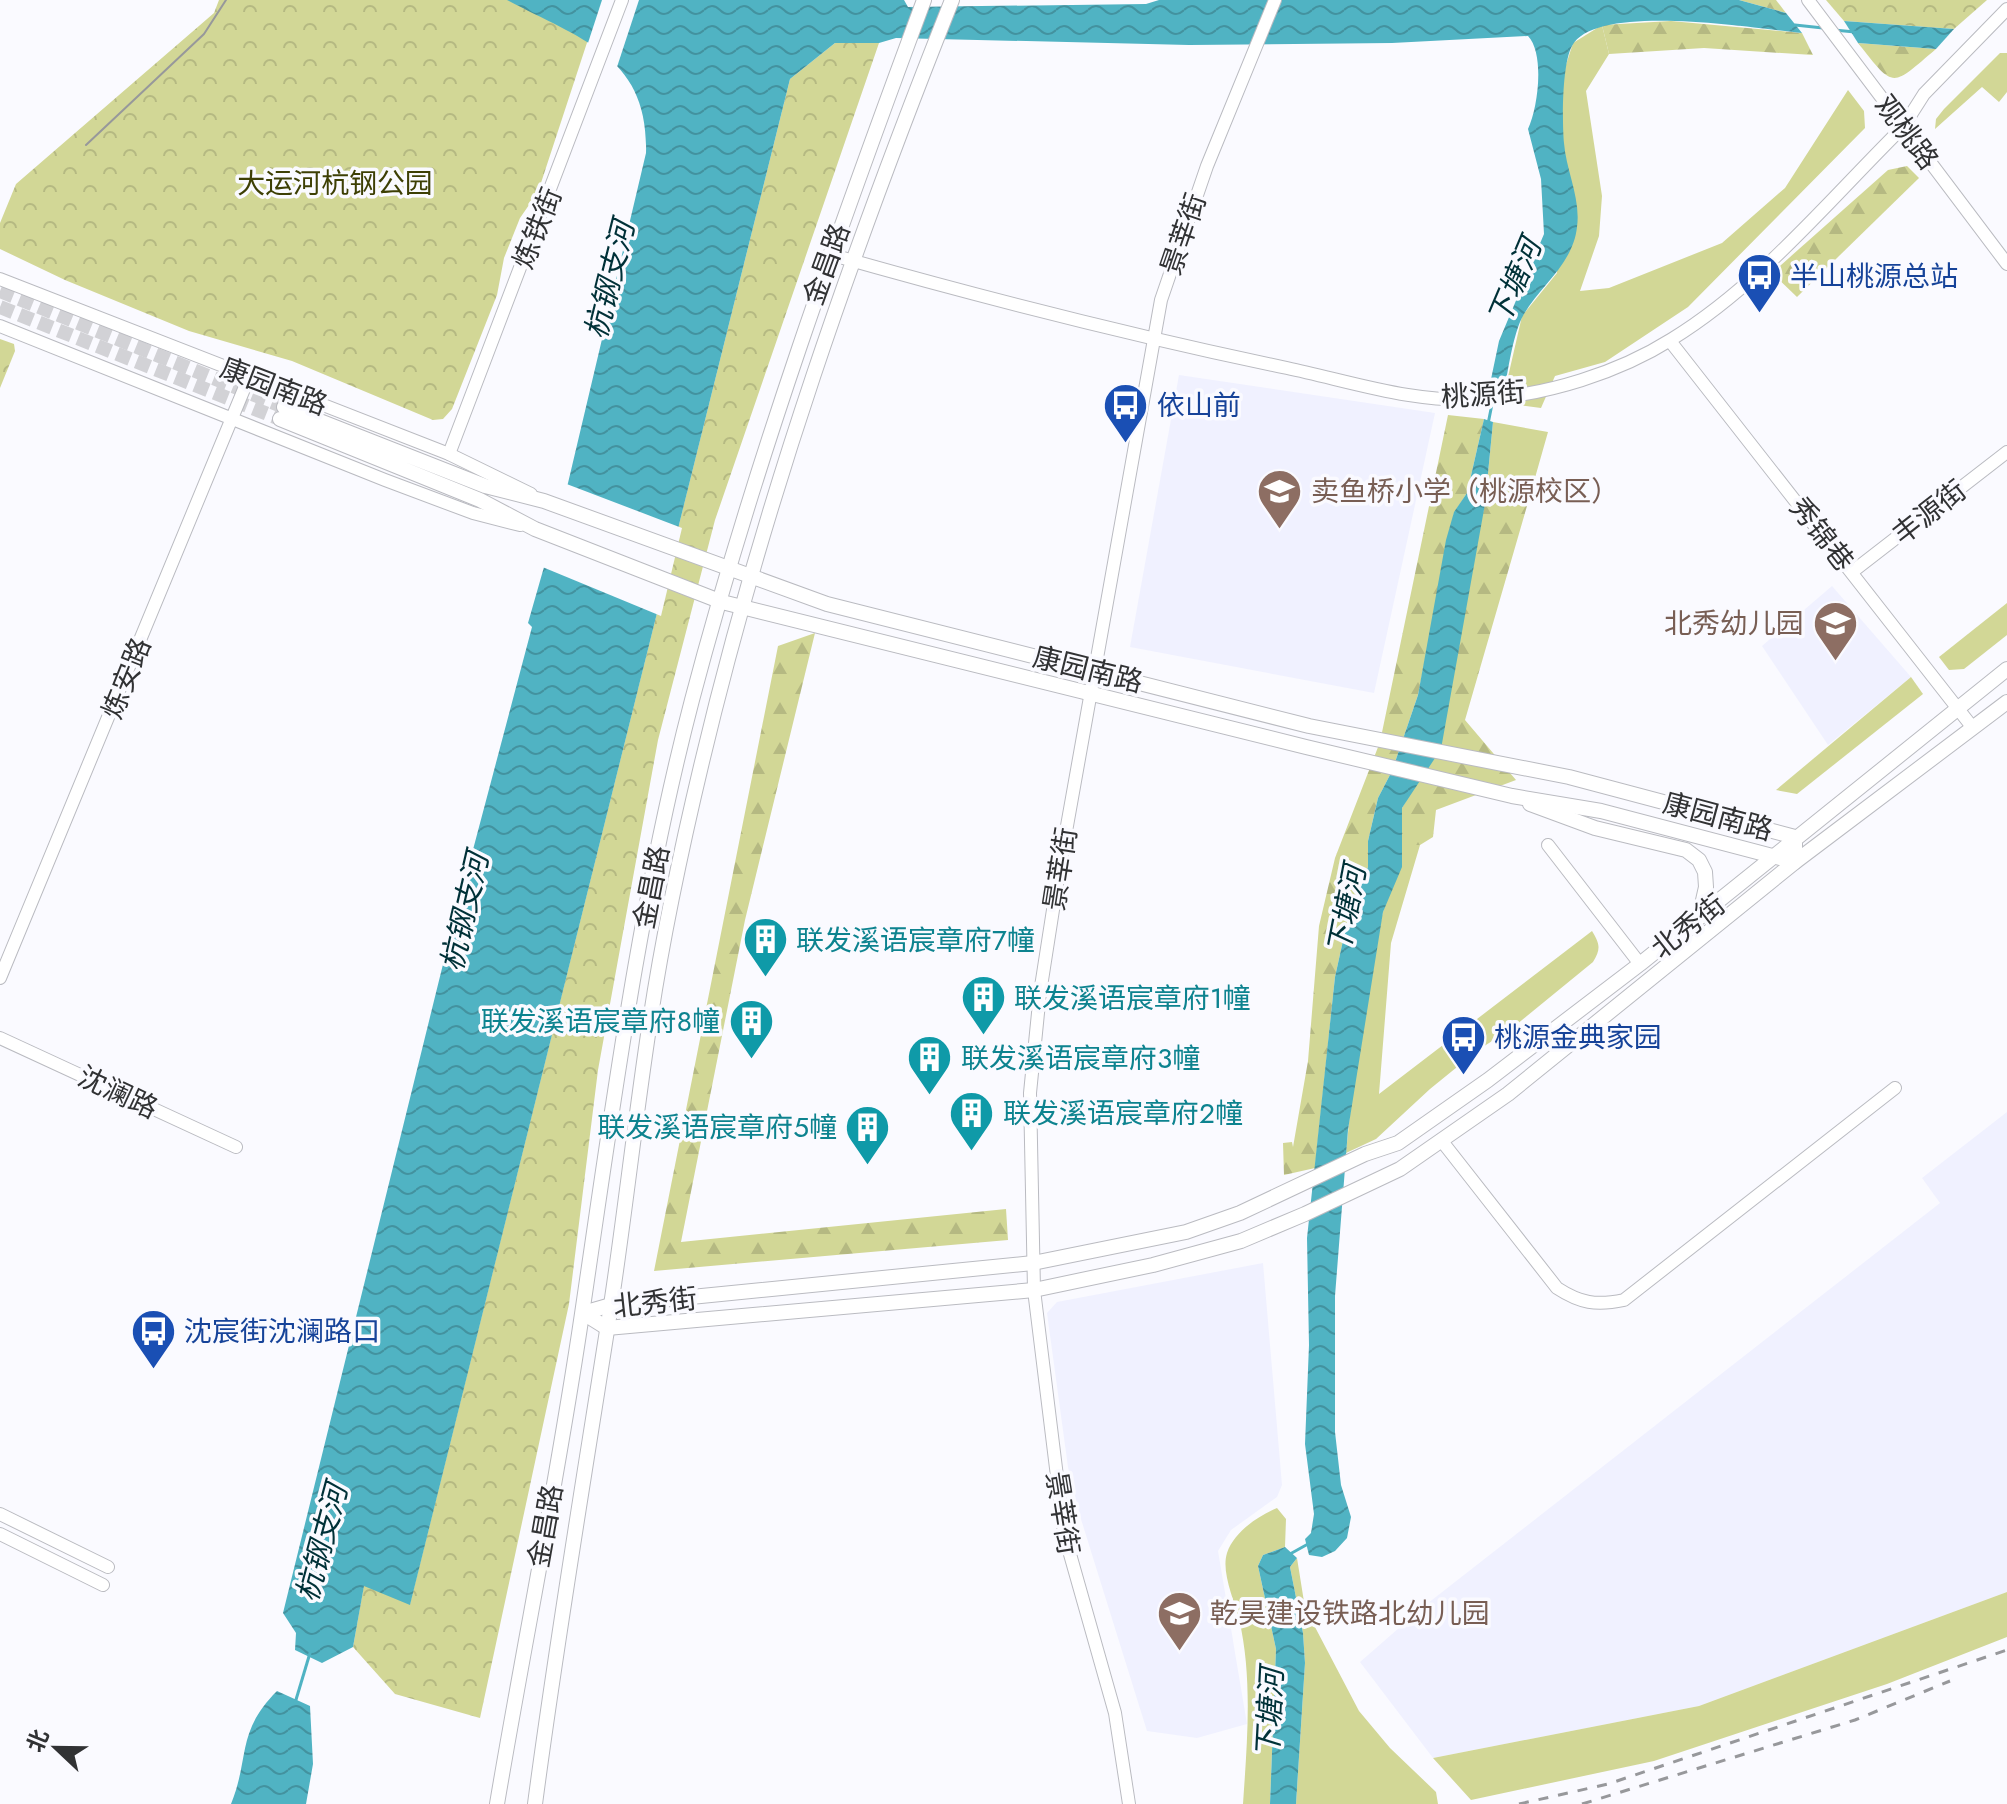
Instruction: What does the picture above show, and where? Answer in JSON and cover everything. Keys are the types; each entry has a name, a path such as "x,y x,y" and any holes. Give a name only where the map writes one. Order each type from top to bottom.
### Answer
{"main road":[{"name":"金昌路","path":"497,1804 583,1313 619,1061 653,873 692,699 722,602 728,571 829,254 924,0"},
{"name":"金昌路","path":"535,1804 561,1603 611,1305 666,924 703,758 750,578 851,261 952,0"},
{"name":"康园南路","path":"282,413 485,486 544,501 728,571 827,604 1362,737 1441,749 1569,777 1795,837 1795,862 1601,811 1512,796 722,602 535,529 480,500 282,413"},
{"name":"北秀街","path":"583,1313 611,1305 1033,1263 1186,1232 1240,1213 1352,1160 1398,1143 1488,1080 1640,964 2007,669"},
{"name":"北秀街","path":"583,1313 607,1328 1034,1290 1153,1265 1241,1241 1305,1214 1400,1169 1508,1094 1795,862 2007,702"},
{"path":"1512,796 1595,828 1686,850 1699,860 1705,872 1706,887 1699,918"}],"street":[{"name":"炼铁街","path":"449,454 593,85 622,0"},
{"name":"景莘街","path":"1129,1804 1115,1713 1064,1533 1034,1290 1030,1093 1040,993 1090,692 1168,271 1275,0"},
{"name":"观桃路","path":"1809,1 2007,264"},
{"name":"桃源街","path":"829,254 1154,340 1309,372 1375,391 1445,399 1485,399 1544,389 1587,379 1670,341 1751,277 1903,127 1924,94 2007,9"},
{"name":"康园南路","path":"0,279 449,454 544,501"},
{"name":"康园南路","path":"0,326 473,513 535,529"},
{"name":"秀锦巷","path":"1670,341 1973,728"},
{"name":"炼安路","path":"0,978 249,377"},
{"name":"丰源街","path":"1852,572 2007,452"},
{"path":"1548,845 1640,964"},
{"name":"沈澜路","path":"0,1038 236,1147"},
{"path":"1441,1140 1557,1288 1578,1301 1602,1305 1624,1300 1895,1088"},
{"path":"0,1514 108,1567"},
{"path":"0,1534 103,1585"}],"shaded area":[{"name":"卖鱼桥小学（桃源校区）","path":"1179,375 1435,413 1374,693 1130,647"},
{"name":"北秀幼儿园","path":"1832,586 1911,677 1828,745 1762,646"},
{"path":"2007,1112 2007,1592 1699,1706 1433,1758 1360,1662 1423,1607 1940,1203 1922,1178"},
{"path":"1263,1263 1282,1485 1277,1497 1231,1530 1218,1551 1247,1724 1197,1738 1147,1731 1080,1516 1068,1467 1047,1313 1057,1302"}],"green space":[{"name":"大运河杭钢公园","path":"219,0 601,0 538,192 520,218 504,258 497,295 452,409 443,419 433,420 292,361 189,331 65,280 0,249 0,223 16,184 214,13"},
{"path":"1739,0 1776,0 1786,13"},
{"path":"1826,0 1987,0 1954,29 1844,21"},
{"path":"1671,21 1802,33 1813,55 1704,48 1609,54 1602,25"},
{"path":"1602,25 1609,54 1586,91 1602,196 1599,236 1580,291 1609,288 1722,243 1785,188 1848,90 1864,111 1865,128 1688,307 1605,362 1555,376 1541,408 1502,403 1522,316 1557,273 1546,127 1573,43"},
{"path":"835,43 879,43 715,520 658,740 598,1070 569,1304 480,1718 395,1694 353,1647 364,1585 410,1604 790,79"},
{"path":"1858,43 1936,49 1910,71 1894,78 1879,69"},
{"path":"2000,53 2007,53 2007,92 1999,102 1982,87 1935,129 1936,119 1944,109"},
{"path":"1907,166 1919,178 1797,297 1772,273 1888,170"},
{"path":"0,339 14,344 15,351 0,388"},
{"path":"1448,415 1484,419 1467,493 1454,513 1418,695 1392,771 1378,798 1368,841 1368,867 1346,927 1335,977 1315,1168 1284,1175 1283,1143 1292,1142 1293,1147 1308,1061 1319,926 1335,858 1380,742"},
{"path":"1493,422 1548,432 1527,506 1514,499 1485,504"},
{"path":"1504,498 1527,506 1465,720 1516,780 1436,810 1433,837 1420,845 1401,845 1402,808 1422,773 1485,504"},
{"path":"2007,603 2007,635 1964,669 1949,670 1939,657"},
{"path":"815,633 745,920 681,1242 1006,1209 1008,1240 654,1271 778,646"},
{"path":"1911,677 1923,694 1797,794 1776,790"},
{"path":"1401,845 1420,845 1391,943 1379,1094 1592,931 1598,950 1593,962 1511,1029 1478,1050 1430,1089 1376,1139 1346,1153 1370,979 1383,911 1397,874"},
{"path":"1277,1508 1286,1519 1285,1547 1263,1555 1258,1566 1276,1649 1270,1804 1243,1804 1248,1711 1246,1664 1226,1561 1230,1545 1241,1532"},
{"path":"1297,1558 1305,1608 1359,1711 1390,1748 1436,1792 1438,1804 1296,1804 1305,1663 1303,1633 1290,1567"},
{"path":"2007,1592 2007,1637 1887,1684 1654,1761 1471,1800 1433,1758 1699,1706"}],"water":[{"path":"507,0 904,0 908,7 1146,4 1159,0 1739,0 1786,13 1802,33 1716,23 1643,21 1612,24 1587,32 1572,46 1565,79 1563,121 1565,153 1577,206 1577,227 1563,263 1531,303 1520,323 1502,403 1486,403 1499,341 1544,234 1541,179 1528,129 1535,108 1538,68 1537,55 1528,36 1392,43 1189,45 896,38 879,43 835,43 790,79 410,1605 364,1586 353,1647 322,1663 295,1650 296,1633 283,1613 448,944 532,627 528,623 568,483 646,153 644,120 636,94 623,72 584,40"},
{"path":"1844,21 1954,29 1936,49 1858,43"},
{"path":"1484,419 1493,422 1485,504 1441,749 1402,808 1402,867 1383,912 1348,1130 1335,1296 1335,1432 1341,1485 1351,1517 1347,1538 1335,1551 1322,1557 1309,1555 1305,1539 1311,1533 1314,1514 1305,1444 1309,1345 1307,1238 1335,977 1346,927 1368,867 1368,841 1378,798 1392,771 1418,695 1446,540 1454,512 1467,493"},
{"path":"1285,1547 1297,1558 1290,1567 1303,1633 1305,1663 1296,1804 1270,1804 1276,1649 1258,1566 1263,1555"},
{"path":"277,1691 310,1706 313,1764 306,1804 231,1804 249,1732"}],"pier":[{"path":"602,0 639,0 616,70 587,46"},
{"path":"564,483 682,528 661,616 540,566"}],"waterway":[{"path":"1795,25 1823,28"},
{"path":"1834,30 1855,32"},
{"name":"下塘河","path":"1488,424 1492,404"},
{"name":"下塘河","path":"1290,1554 1308,1544"},
{"name":"杭钢支河","path":"295,1703 310,1653"}],"tunnel":[{"path":"0,291 284,407"},
{"path":"0,307 280,419"}],"tram line":[{"path":"86,145 204,34 226,0"}],"railway":[{"path":"1519,1804 1608,1784 2007,1650"},
{"path":"1582,1804 1855,1720 1950,1681"}],"place":[{"name":"半山桃源总站","path":"1759,315"},
{"name":"依山前","path":"1126,444"},
{"name":"卖鱼桥小学（桃源校区）","path":"1280,530"},
{"name":"北秀幼儿园","path":"1835,662"},
{"name":"联发溪语宸章府7幢","path":"765,979"},
{"name":"联发溪语宸章府1幢","path":"983,1037"},
{"name":"联发溪语宸章府8幢","path":"751,1060"},
{"name":"桃源金典家园","path":"1463,1076"},
{"name":"联发溪语宸章府3幢","path":"930,1097"},
{"name":"联发溪语宸章府2幢","path":"972,1152"},
{"name":"联发溪语宸章府5幢","path":"868,1166"},
{"name":"沈宸街沈澜路口","path":"153,1370"},
{"name":"乾昊建设铁路北幼儿园","path":"1179,1652"}]}
